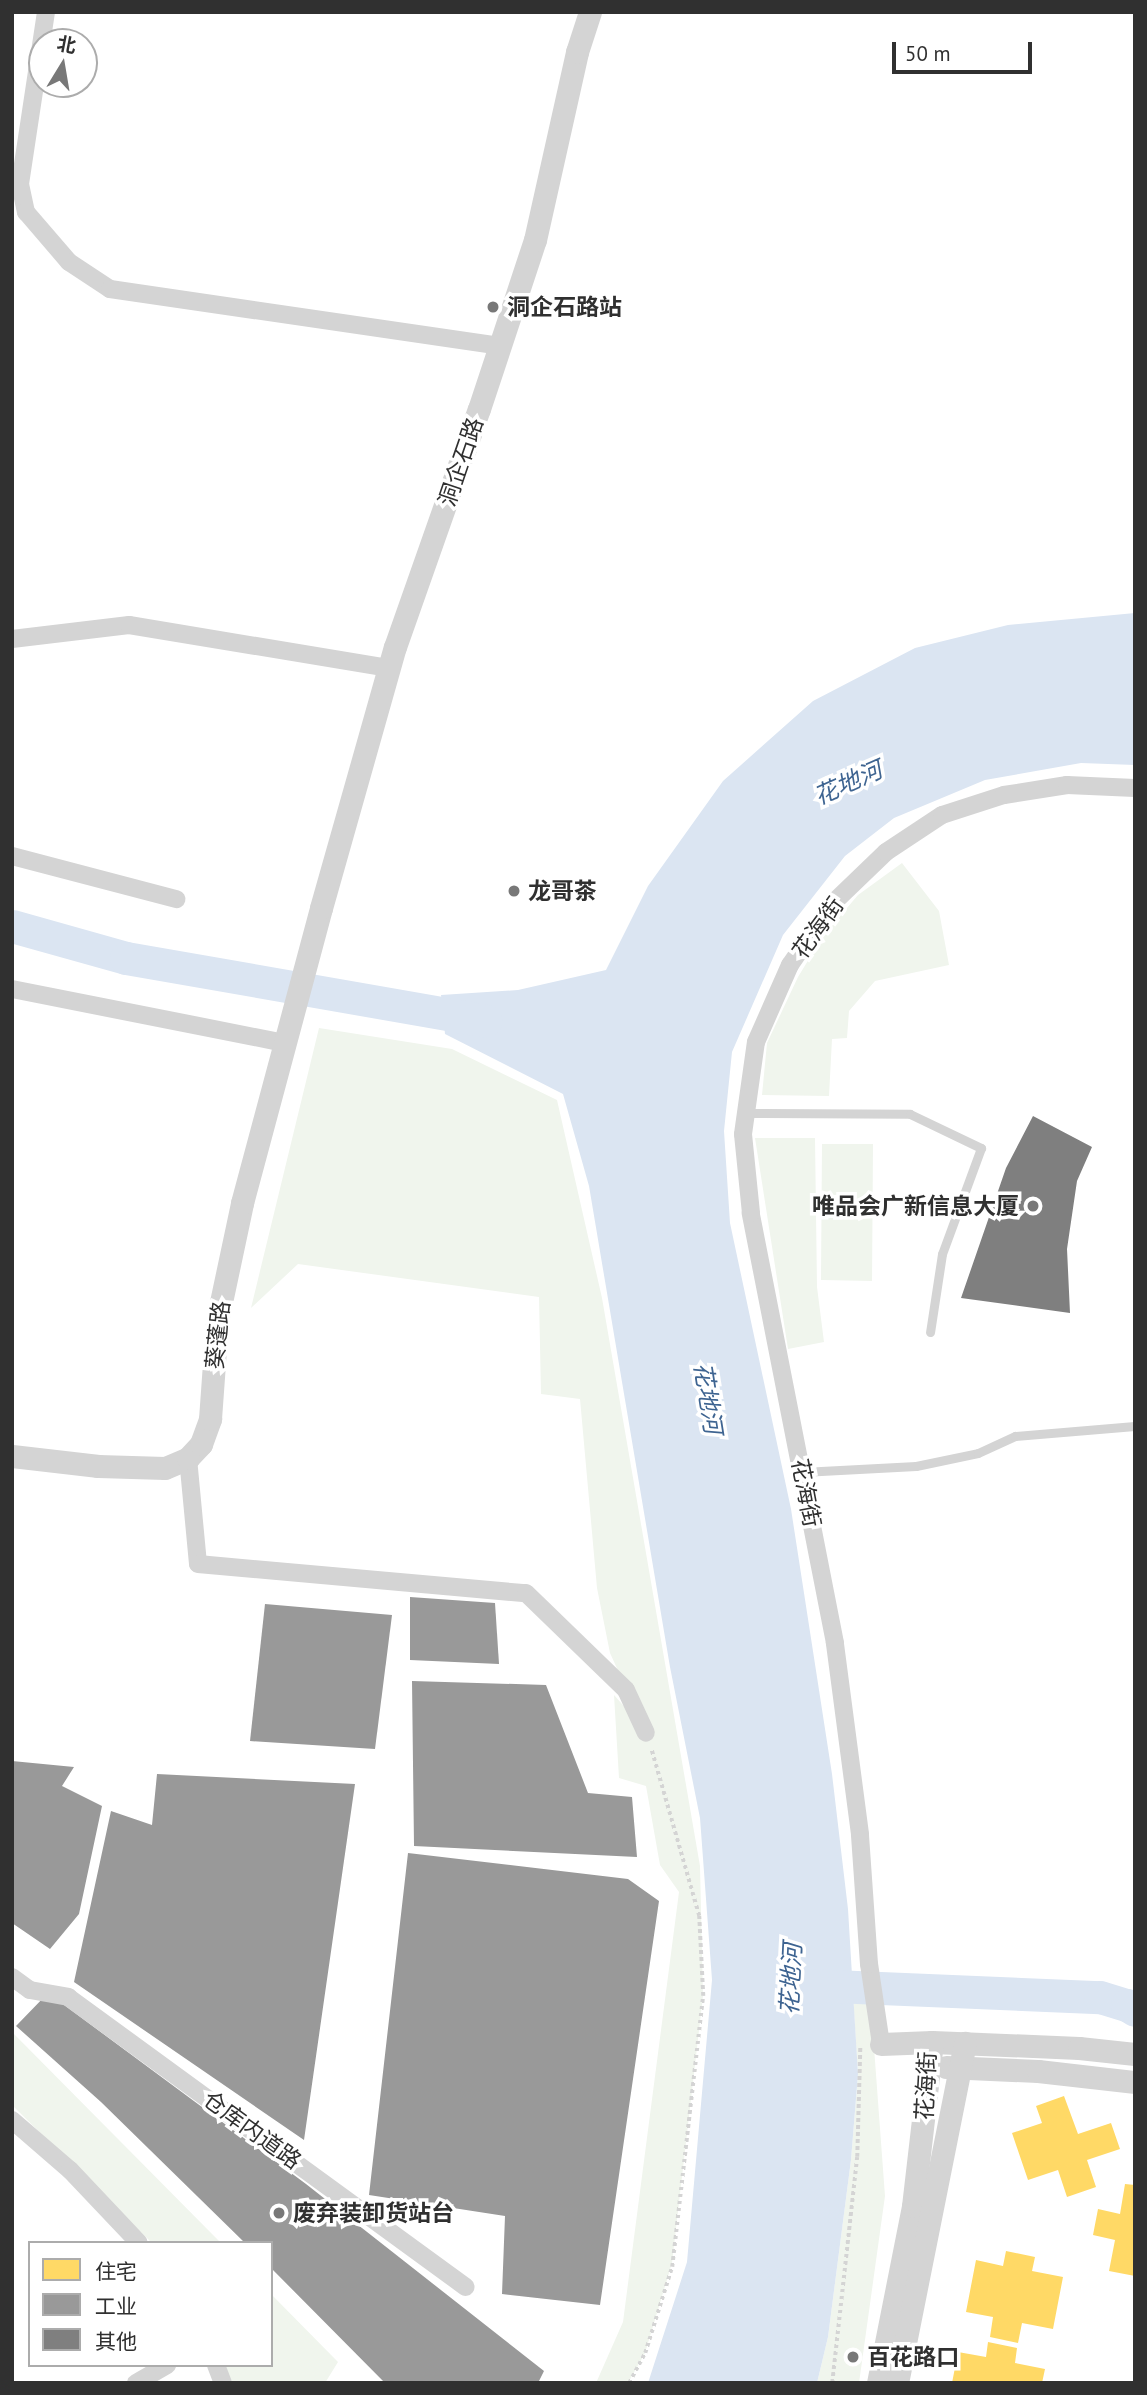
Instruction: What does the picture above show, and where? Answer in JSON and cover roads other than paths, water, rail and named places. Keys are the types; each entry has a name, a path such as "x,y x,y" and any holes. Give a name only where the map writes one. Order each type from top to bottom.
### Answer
{"street":[{"path":"46,12 20,184 26,212 69,262 110,289 500,346"},
{"name":"洞企石路","path":"321,908 389,668 534,240 577,52 590,12"},
{"path":"12,639 130,625 389,668"},
{"name":"花海街","path":"878,2383 913,2206 932,2042 871,2040 865,1880 847,1724 835,1643 751,1213 743,1134 756,1042 790,965 832,904 886,852 942,816 1004,795 1067,785 1135,788"},
{"path":"12,856 176,899"},
{"name":"葵蓬路","path":"188,1458 201,1444 210,1419 217,1321 228,1265 321,908"},
{"path":"12,989 285,1039"},
{"path":"12,1456 137,1469 165,1468 188,1458 198,1564 526,1593 626,1689 646,1734"},
{"name":"仓库内道路","path":"12,1977 30,1990 68,1997 466,2287"},
{"path":"932,2042 1079,2048 1135,2054"},
{"name":"花海街","path":"897,2383 965,2043"},
{"path":"930,2067 1038,2071 1135,2082"},
{"path":"12,2120 70,2170 137,2241"},
{"path":"136,2383 164,2367"}],"lane":[{"path":"746,1113 910,1114 981,1148 942,1254 930,1332"},
{"path":"802,1472 916,1466 978,1453 1015,1436 1135,1426"}],"water":[{"name":"花地河","path":"1135,613 1135,765 1081,763 985,780 894,818 845,856 783,935 732,1052 724,1131 730,1223 791,1509 832,1774 848,1909 858,2074 851,2160 828,2337 817,2383 648,2383 687,2262 712,1980 700,1818 670,1667 589,1186 563,1094 445,1034 441,995 518,990 606,970 648,886 723,781 813,701 915,648 1008,625"}],"waterway":[{"path":"12,926 126,958 486,1021"},
{"name":"花地河","path":"809,1985 1100,1997 1135,2010"}],"place":[{"name":"洞企石路站","path":"493,307"},
{"name":"龙哥茶","path":"514,891"},
{"name":"唯品会广新信息大厦","path":"1033,1206"},
{"name":"废弃装卸货站台","path":"279,2213"},
{"name":"百花路口","path":"853,2357"}]}
